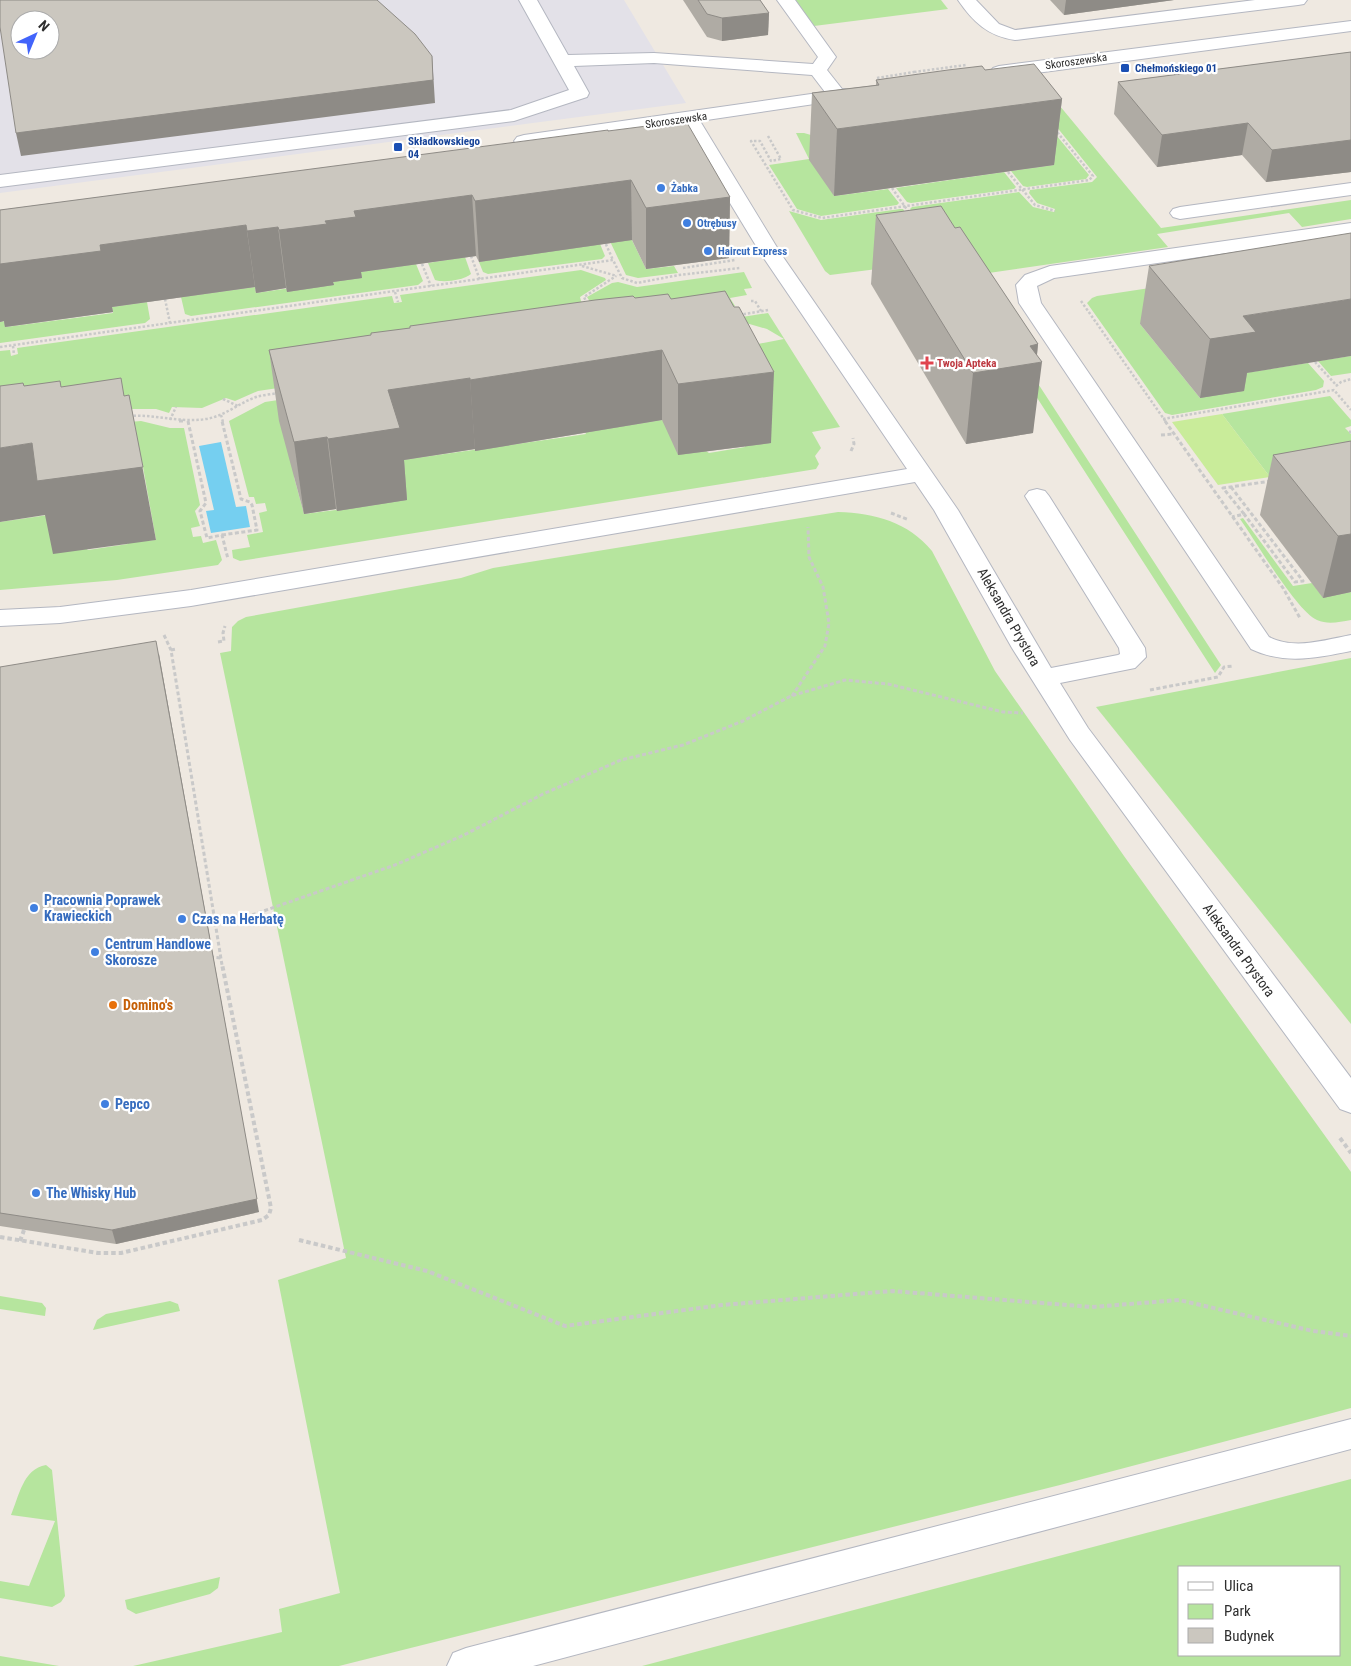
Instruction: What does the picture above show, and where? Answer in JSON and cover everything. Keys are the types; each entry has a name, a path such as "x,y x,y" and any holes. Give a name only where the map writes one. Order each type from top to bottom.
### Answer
{"street":[{"path":"0,181 514,116 580,94 528,0"},
{"path":"786,0 827,57 818,70"},
{"path":"967,0 985,24 1005,34 1015,36 1298,0"},
{"path":"1279,2 1310,31"},
{"name":"Skoroszewska","path":"978,75 1351,26"},
{"path":"561,61 654,58 818,70 838,96"},
{"name":"Skoroszewska","path":"502,144 544,147 689,118 838,96 920,79"},
{"name":"Aleksandra Prystora","path":"689,118 772,254 919,474 946,510 1044,678 1079,734 1351,1101"},
{"path":"1180,213 1351,189"},
{"path":"1351,229 1050,272 1026,284 1025,289 1026,295 1035,311 1260,643 1272,649 1289,652 1351,643"},
{"path":"0,618 60,616 191,598 919,474"},
{"path":"1037,496 1132,648 1133,657 1126,662 1044,678"},
{"path":"477,1665 1351,1434"}],"path":[{"path":"768,136 781,159 771,160 760,141 751,142 793,210 822,218 1089,180 1093,176 1052,126"},
{"path":"749,138 759,137"},
{"path":"1008,172 1035,205 1055,211"},
{"path":"892,188 913,218"},
{"path":"602,236 622,278"},
{"path":"471,256 480,280"},
{"path":"0,347 613,260"},
{"path":"683,268 737,260"},
{"path":"422,264 431,287"},
{"path":"581,265 637,283 679,275 741,268"},
{"path":"589,306 584,297 616,276"},
{"path":"395,292 398,302"},
{"path":"1083,298 1081,302 1283,588 1299,618 1308,623"},
{"path":"165,299 170,323"},
{"path":"751,301 755,301 761,311"},
{"path":"731,316 766,310"},
{"path":"12,346 14,355"},
{"path":"1315,362 1337,386"},
{"path":"1163,419 1334,390 1341,382 1351,379"},
{"path":"1334,390 1351,410"},
{"path":"121,417 144,415 170,420 208,419 239,407 256,397 286,392"},
{"path":"223,399 239,407"},
{"path":"170,420 176,407"},
{"path":"188,421 206,503 200,511 207,538 257,530 252,505 250,502 241,499 221,415"},
{"path":"1231,487 1304,580 1295,582 1223,488 1277,480"},
{"path":"887,512 913,522"},
{"path":"1232,517 1244,514"},
{"path":"791,696 825,646 829,623 823,587 809,557 809,524"},
{"path":"222,535 226,551"},
{"path":"218,642 224,641 225,625 231,619"},
{"path":"0,1238 98,1253 121,1253 262,1220 269,1215 271,1208 221,958 171,650 167,638 162,634"},
{"path":"171,650 177,649"},
{"path":"252,915 395,865 464,835 543,794 621,760 683,745 743,720 791,696 845,680 888,684 1003,712 1025,713"},
{"path":"207,916 214,915"},
{"path":"204,957 221,958"},
{"path":"1340,1137 1351,1153"},
{"path":"20,1241 24,1230"},
{"path":"299,1240 427,1271 565,1326 722,1306 892,1291 1092,1307 1180,1300 1313,1331 1351,1336"}],"shaded area":[{"path":"0,0 624,0 686,103 0,193"}],"green space":[{"path":"795,0 941,0 948,9 814,26"},
{"path":"1045,88 1161,228 1351,200 1351,219 1302,227 1289,213 1157,234 1168,247 968,276 1221,665 1215,673 948,260 830,275 825,271 789,211 821,220 903,209 910,219 918,220 910,209 912,207 1019,192 1033,207 1054,212 1055,209 1037,203 1029,193 1030,190 1092,182 1097,177 1056,126"},
{"path":"1047,124 1089,175 1086,179 1027,187 1023,186 1011,171 1054,165"},
{"path":"796,133 811,135 834,196 888,189 899,203 897,205 821,216 797,209 769,165 809,159"},
{"path":"1004,172 1016,187 1014,189 911,203 907,202 896,188"},
{"path":"628,232 646,269 674,266 678,273 638,278 626,275 607,235"},
{"path":"598,239 605,256 602,259 488,274 483,272 479,262"},
{"path":"465,257 471,274 454,280 435,280 428,263"},
{"path":"1348,258 1140,324 1200,398 1232,375 1308,363 1324,381 1323,387 1316,390 1172,415 1165,413 1087,303 1097,296"},
{"path":"416,264 423,281 418,285 191,316 185,314 181,297 255,287 256,293 332,282 360,272"},
{"path":"581,270 606,280 580,297 586,307 446,363 258,391 235,401 226,398 202,408 172,407 169,413 156,409 133,409 0,428 0,351 10,350 11,356 18,354 17,348 392,296 394,303 402,302 400,295"},
{"path":"744,272 752,288 744,289 747,295 730,298 735,306 719,309 592,305 587,297 612,283 618,282 637,287"},
{"path":"147,302 150,319 145,323 0,343 0,322 5,321 6,327 113,313 112,307"},
{"path":"768,313 840,427 812,432 821,448 815,456 819,464 816,469 240,561 233,558 232,550 250,547 247,535 263,532 259,513 267,511 265,503 256,504 254,497 249,497 229,421 265,402 324,393 294,477 304,514 375,505 395,461 586,434 585,432 662,420 709,453 745,447 758,344 784,339 767,329 746,323 742,317"},
{"path":"1351,356 1351,373 1331,376 1318,361"},
{"path":"1330,396 1351,420 1351,426 1345,428 1351,434 1351,464 1270,477 1222,414"},
{"path":"1222,414 1270,477 1218,485 1172,422"},
{"path":"141,421 170,428 184,428 200,505 195,511 200,526 191,528 193,537 201,536 203,543 216,540 222,560 218,565 117,580 0,590 0,522 48,515 88,550 128,544 128,542 156,540 143,467 129,422"},
{"path":"838,512 865,514 890,521 912,533 932,551 995,671 1124,856 1351,1172 1351,1408 1060,1485 339,1666 133,1666 282,1632 279,1609 340,1593 278,1280 346,1258 220,653 231,651 232,627 246,617 461,578 493,568"},
{"path":"1243,518 1293,586 1312,583 1323,597 1351,592 1351,620 1334,623 1325,622 1317,620 1309,614 1299,604 1277,574 1240,519"},
{"path":"1351,658 1351,1024 1096,707"},
{"path":"0,1296 42,1303 46,1308 45,1316 0,1309"},
{"path":"170,1301 178,1304 180,1311 93,1330 97,1320 106,1314"},
{"path":"46,1465 52,1470 65,1596 61,1602 52,1607 0,1598 0,1581 29,1586 55,1521 11,1515 27,1478 32,1472"},
{"path":"1351,1479 1351,1666 642,1666"},
{"path":"220,1577 218,1588 210,1594 136,1614 127,1609 125,1600"},
{"path":"0,1656 59,1666 0,1666"}],"water":[{"path":"221,442 236,507 246,506 250,527 211,533 206,511 214,510 199,446"}],"building":[{"path":"0,0 377,0 415,34 432,56 433,80 16,133 0,27"},
{"path":"698,0 760,0 769,13 722,18 707,14"},
{"path":"1351,52 1351,140 1272,150 1248,123 1162,135 1118,82"},
{"path":"1034,64 1062,99 837,129 812,93 879,85 876,80 948,70 982,66 985,70"},
{"path":"686,121 730,197 646,208 631,180 475,201 472,195 354,211 356,217 325,221 327,224 279,230 278,227 247,231 246,225 100,245 101,251 0,264 0,210"},
{"path":"941,206 955,228 960,227 1038,344 1030,346 1042,362 973,373 876,215"},
{"path":"1351,233 1351,299 1243,316 1256,332 1210,339 1149,266"},
{"path":"725,291 734,307 739,307 774,372 678,384 662,350 470,380 470,378 388,390 400,428 328,439 327,437 294,442 269,350 371,335 371,333 410,328 410,326 595,300 668,294 671,299"},
{"path":"121,378 124,396 129,395 143,467 37,481 32,443 0,448 0,386 23,383 24,386 60,381 61,387"},
{"path":"1351,441 1351,534 1338,536 1273,455"},
{"name":"Centrum Handlowe Skorosze","path":"156,641 257,1199 112,1230 0,1213 0,667"}],"place":[{"name":"Chełmońskiego 01","path":"1125,68"},
{"name":"Składkowskiego 04","path":"398,147"},
{"name":"Żabka","path":"661,188"},
{"name":"Otrębusy","path":"687,223"},
{"name":"Haircut Express","path":"708,251"},
{"name":"Twoja Apteka","path":"927,363"},
{"name":"Pracownia Poprawek Krawieckich","path":"34,908"},
{"name":"Czas na Herbatę","path":"182,919"},
{"name":"Centrum Handlowe Skorosze","path":"95,952"},
{"name":"Domino's","path":"113,1005"},
{"name":"Pepco","path":"105,1104"},
{"name":"The Whisky Hub","path":"36,1193"}]}
